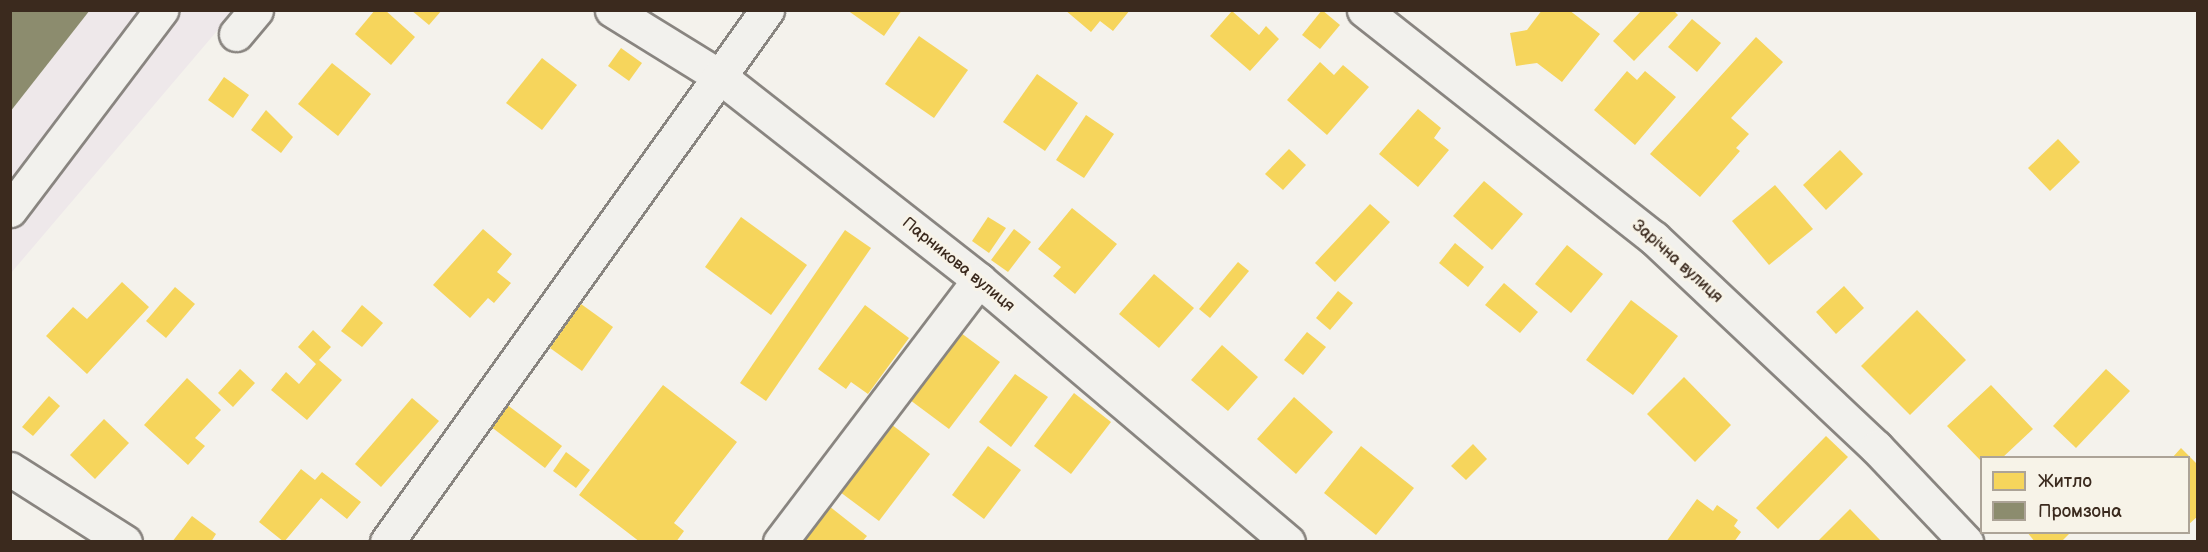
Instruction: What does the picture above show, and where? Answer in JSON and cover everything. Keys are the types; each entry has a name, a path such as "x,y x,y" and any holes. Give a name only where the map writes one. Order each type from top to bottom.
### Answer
{"street":[{"path":"10,210 161,10"},
{"name":"Парникова вулиця","path":"612,10 719,76 979,280 1288,542"},
{"path":"387,542 767,10"},
{"name":"Зарічна вулиця","path":"1364,10 1654,238 1876,447 1966,542"},
{"path":"780,542 979,280"},
{"path":"10,469 125,542"}],"shaded area":[{"path":"11,11 234,11 11,273"}],"building: Житло":[{"path":"375,10 385,10 415,37 391,65 355,34"},
{"path":"411,10 442,10 429,25"},
{"path":"847,10 902,10 884,36"},
{"path":"1065,10 1130,10 1113,31 1100,21 1091,32"},
{"path":"1322,10 1340,25 1320,49 1302,35"},
{"path":"1542,10 1569,10 1600,34 1562,82 1537,63 1516,66 1510,33 1527,30"},
{"path":"1642,10 1673,10 1678,15 1634,61 1613,41"},
{"path":"1232,11 1259,35 1266,26 1279,39 1250,71 1210,36"},
{"path":"1692,19 1721,43 1697,72 1668,47"},
{"path":"919,36 968,70 934,118 885,84"},
{"path":"1756,37 1783,62 1731,118 1749,134 1736,148 1740,151 1700,197 1650,154"},
{"path":"621,48 642,63 629,81 608,66"},
{"path":"542,58 577,85 542,130 506,103"},
{"path":"1320,62 1334,75 1343,65 1369,87 1327,135 1287,100"},
{"path":"332,63 371,94 338,136 298,104"},
{"path":"1627,71 1637,80 1645,71 1676,97 1635,145 1594,110"},
{"path":"1037,74 1078,103 1045,151 1003,122"},
{"path":"224,77 249,95 233,118 208,100"},
{"path":"1418,109 1441,128 1434,138 1449,150 1418,187 1379,154"},
{"path":"266,110 293,137 281,153 251,130"},
{"path":"1086,115 1114,134 1084,178 1056,160"},
{"path":"2058,139 2080,162 2050,191 2028,168"},
{"path":"1289,149 1306,165 1283,190 1265,174"},
{"path":"1840,150 1863,174 1826,210 1803,185"},
{"path":"1484,181 1523,214 1492,250 1453,216"},
{"path":"1775,185 1813,229 1769,265 1732,221"},
{"path":"1370,204 1390,222 1335,282 1315,263"},
{"path":"1072,208 1117,244 1075,294 1053,276 1061,267 1038,249"},
{"path":"741,217 807,265 771,315 705,267"},
{"path":"988,217 1006,228 989,253 972,241"},
{"path":"483,229 512,254 497,272 511,283 494,303 488,298 470,318 433,285"},
{"path":"1014,229 1031,242 1008,272 991,260"},
{"path":"845,230 871,248 766,401 740,383"},
{"path":"1455,243 1484,267 1468,287 1439,263"},
{"path":"1567,245 1603,274 1571,313 1535,284"},
{"path":"1238,262 1249,271 1210,318 1199,309"},
{"path":"1154,274 1194,308 1159,348 1119,314"},
{"path":"122,282 149,307 87,374 46,336 73,307 87,319"},
{"path":"1504,283 1538,312 1520,333 1485,305"},
{"path":"1844,286 1864,308 1836,334 1816,312"},
{"path":"175,287 195,304 166,338 146,321"},
{"path":"1338,291 1353,303 1330,330 1316,318"},
{"path":"1631,300 1678,336 1633,395 1586,360"},
{"path":"581,304 613,327 582,371 550,348"},
{"path":"362,305 383,323 362,347 341,331"},
{"path":"865,305 909,338 868,394 851,382 846,389 818,369"},
{"path":"1917,310 1966,360 1910,415 1861,366"},
{"path":"313,330 331,347 319,360 342,380 307,420 271,390 286,372 299,384 316,364 298,347"},
{"path":"1307,332 1326,347 1303,375 1284,360"},
{"path":"961,333 1000,362 949,429 910,400"},
{"path":"1222,345 1258,377 1228,411 1191,380"},
{"path":"240,369 255,383 233,407 218,393"},
{"path":"2106,369 2130,391 2076,448 2053,426"},
{"path":"1015,374 1048,397 1011,447 979,422"},
{"path":"1684,377 1731,425 1695,462 1647,414"},
{"path":"187,378 221,410 195,438 205,446 188,465 144,425"},
{"path":"663,385 737,442 674,523 684,531 676,542 640,542 579,495"},
{"path":"1991,385 2033,429 2004,456 1980,456 1980,460 1947,426"},
{"path":"1074,393 1111,422 1071,474 1034,446"},
{"path":"49,396 60,406 33,436 22,427"},
{"path":"1294,397 1333,432 1296,474 1257,439"},
{"path":"412,398 439,421 381,487 355,464"},
{"path":"506,404 562,446 545,468 490,426"},
{"path":"104,419 129,443 95,479 70,455"},
{"path":"891,424 930,454 879,521 840,492"},
{"path":"1826,436 1848,457 1778,529 1756,508"},
{"path":"1473,444 1487,459 1466,480 1451,466"},
{"path":"988,446 1021,470 984,519 952,495"},
{"path":"1361,446 1414,488 1376,535 1324,493"},
{"path":"2181,448 2189,456 2174,456"},
{"path":"566,452 590,470 576,488 553,471"},
{"path":"2190,457 2198,465 2198,516 2190,523"},
{"path":"301,469 315,480 322,472 361,502 347,519 321,498 284,542 259,522"},
{"path":"1697,499 1713,511 1717,505 1738,520 1734,526 1741,532 1734,542 1666,542"},
{"path":"829,506 867,536 862,542 802,542"},
{"path":"1850,509 1882,542 1817,542"},
{"path":"192,516 216,534 211,542 172,542"},
{"path":"2029,534 2069,534 2061,542 2035,542"}],"building: Промзона":[{"path":"10,10 90,10 10,112"}]}
